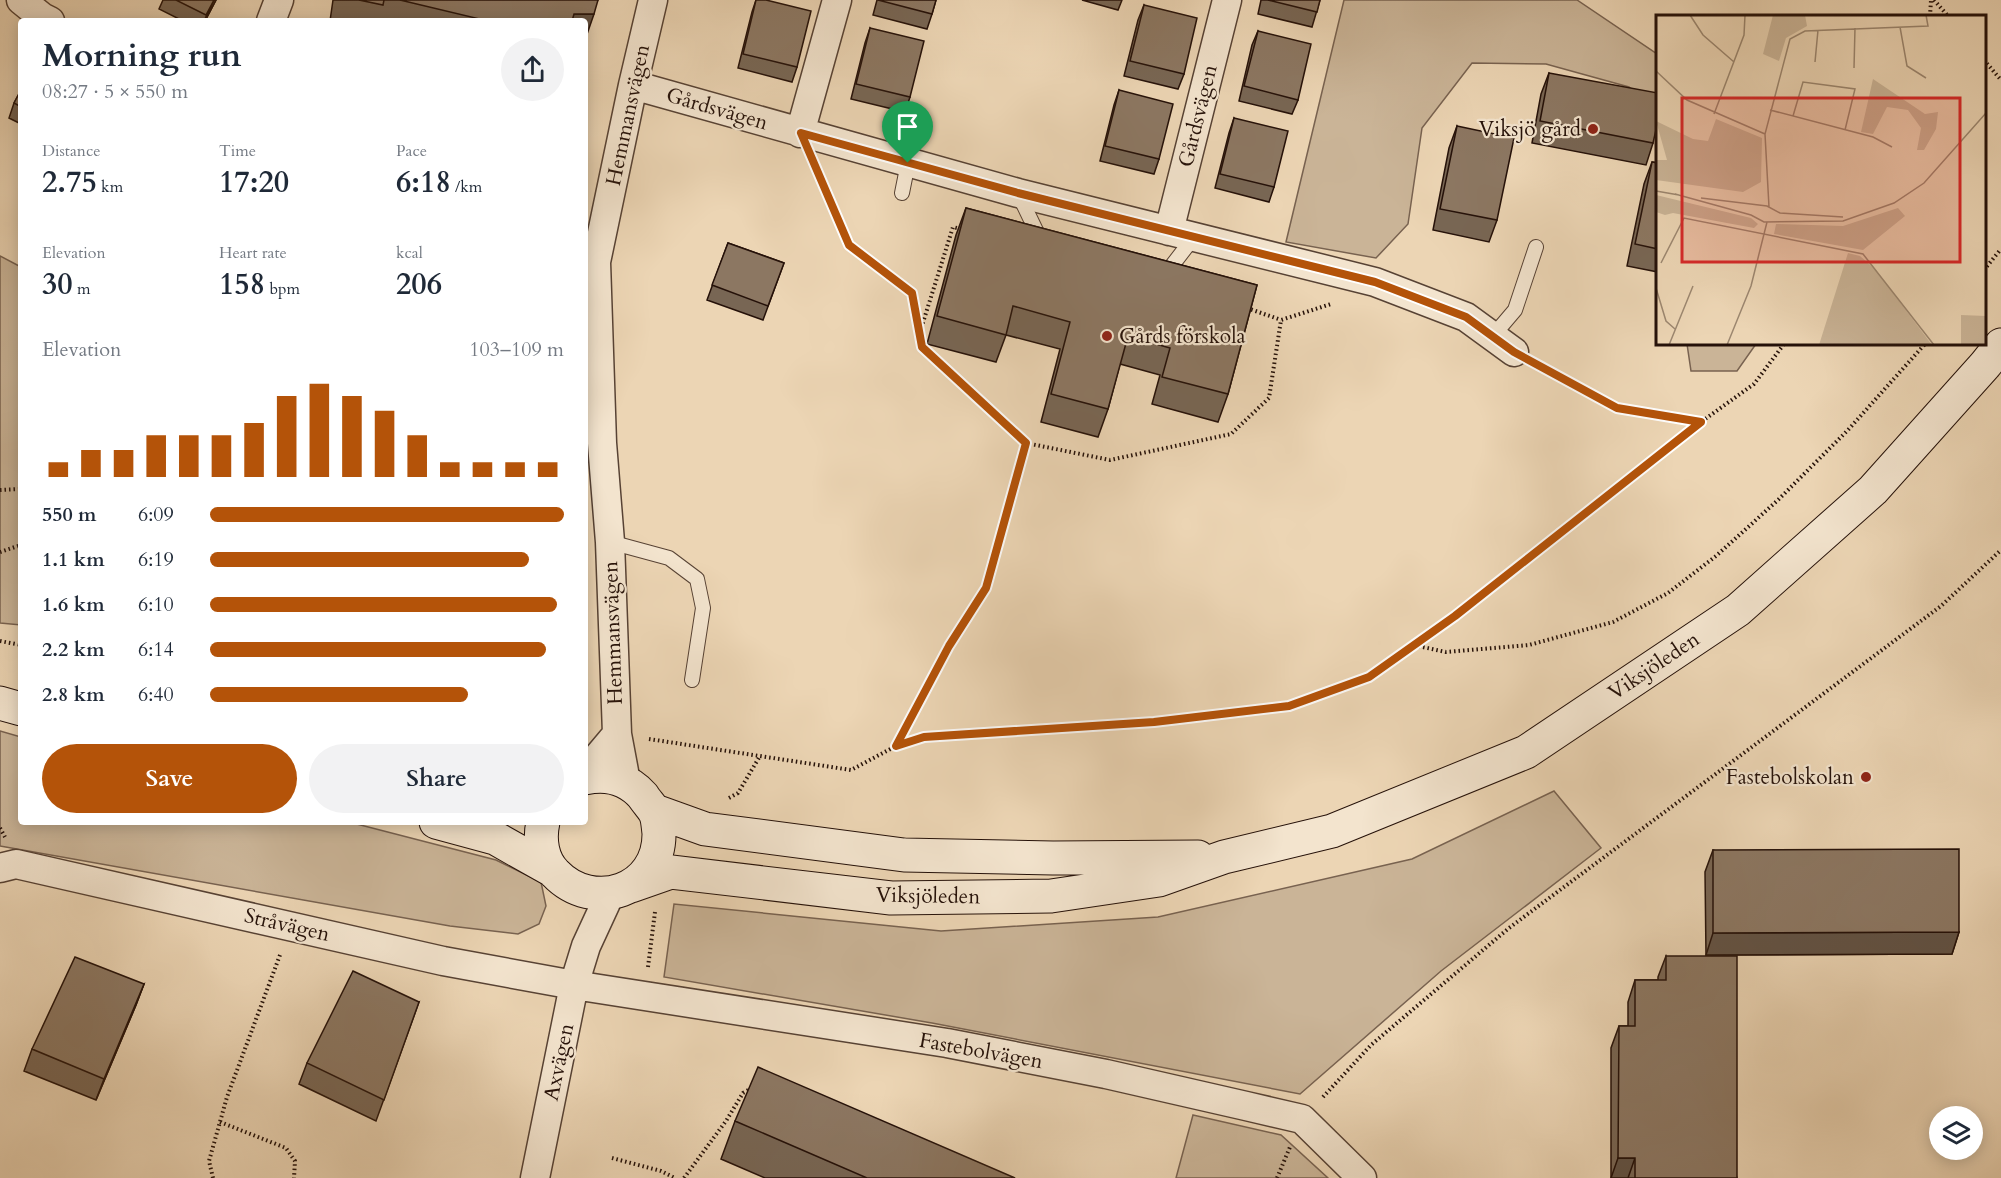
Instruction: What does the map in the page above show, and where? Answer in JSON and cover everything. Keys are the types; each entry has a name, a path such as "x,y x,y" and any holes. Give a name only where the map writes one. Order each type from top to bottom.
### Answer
{"main road":[{"name":"Viksjöleden","path":"632,896 671,872 891,898 1051,896 1159,880 1224,857 1332,831 1526,752 1738,610 1873,490 2001,345"},
{"path":"0,697 18,700"},
{"path":"0,703 18,708"},
{"path":"447,825 495,838 550,869 563,882 577,890 591,894 632,896 652,864 659,845 655,811 640,793 626,782 612,777 588,777"},
{"name":"Viksjöleden","path":"655,811 705,829 904,855 1053,858 1224,857"},
{"path":"542,825 540,833 542,851 550,869"}],"street":[{"path":"21,0 44,18"},
{"path":"272,18 279,0"},
{"name":"Hemmansvägen","path":"626,782 617,734 610,543 591,260 654,0"},
{"path":"801,133 837,0"},
{"name":"Gårdsvägen","path":"1181,234 1227,0"},
{"name":"Gårdsvägen","path":"633,85 1018,193 1375,282 1466,317 1503,344"},
{"name":"Hemmansvägen","path":"588,768 617,734"},
{"name":"Stråvägen","path":"0,868 16,864 443,961 574,985"},
{"name":"Axvägen","path":"577,890 586,946"},
{"name":"Axvägen","path":"535,1178 574,985 586,946 632,896"},
{"name":"Fastebolvägen","path":"574,985 947,1043 1106,1074 1302,1119"},
{"path":"1302,1119 1362,1178"}],"lane":[{"path":"902,193 908,163"},
{"path":"1018,193 1038,239 1049,242"},
{"path":"1146,266 1167,272 1181,234"},
{"path":"1503,344 1536,247"},
{"path":"610,543 669,558 697,579 703,608 692,680"}],"path":[{"path":"1930,15 1933,0"},
{"path":"1933,0 1947,15"},
{"path":"1986,62 2001,80"},
{"path":"801,133 849,245 912,293 922,347 1026,443 1110,460 1231,434 1269,398 1281,320"},
{"path":"920,333 953,227 964,230"},
{"path":"1986,268 2001,249"},
{"path":"1240,305 1281,320 1336,302 1375,282"},
{"path":"1503,344 1617,408 1701,422"},
{"path":"617,734 851,770 896,746 924,737 1154,722 1289,706 1369,677 1455,616 1701,422 1754,384 1783,345"},
{"path":"1413,645 1446,652 1529,645 1612,622 1668,593 1716,556 1778,500 1848,429 1924,345"},
{"path":"896,746 949,646 986,588 1026,443"},
{"path":"0,490 18,489"},
{"path":"0,552 18,546"},
{"path":"1277,1178 1302,1119 1371,1045 1509,928 1941,606 2001,550"},
{"path":"0,641 18,644"},
{"path":"650,739 651,745"},
{"path":"720,803 738,793 760,756"},
{"path":"632,896 647,970"},
{"path":"213,1178 208,1161 227,1097 291,926"},
{"path":"684,1178 726,1121 743,1093 753,1087"},
{"path":"220,1122 286,1148 296,1161 294,1178"},
{"path":"612,1158 661,1171 675,1178"}],"shaded area":[{"path":"1344,0 1577,0 1656,53 1656,108 1629,87 1546,64 1472,63 1422,128 1408,224 1376,258 1286,242"},
{"path":"0,256 18,265 18,625 0,623"},
{"path":"1687,345 1755,345 1737,371 1691,371"},
{"path":"0,731 18,736 18,825 361,825 496,860 541,882 546,906 539,924 518,934 450,926 0,846"},
{"path":"1554,791 1601,848 1441,971 1300,1094 932,1023 664,977 674,904 941,931 1158,917 1412,859"},
{"path":"1193,1115 1281,1135 1328,1178 1176,1178"}],"building":[{"path":"176,0 214,0 206,15"},
{"path":"359,0 384,0 383,5"},
{"path":"400,0 598,0 594,14 574,14 573,18 476,18"},
{"path":"756,0 766,0 811,11 797,67 743,54"},
{"path":"878,0 936,0 932,14"},
{"path":"1268,0 1320,0 1317,12"},
{"path":"1144,5 1197,18 1184,74 1130,61"},
{"path":"870,28 924,41 910,97 856,84"},
{"path":"1258,31 1311,44 1298,100 1244,86"},
{"path":"1549,73 1656,93 1656,130 1653,143 1540,121"},
{"path":"1119,90 1173,104 1159,159 1105,146"},
{"path":"1234,118 1288,131 1274,187 1220,174"},
{"path":"1457,126 1514,138 1497,220 1440,209"},
{"path":"1652,162 1656,163 1656,249 1635,244"},
{"path":"966,208 1257,285 1228,394 1162,377 1170,348 1128,336 1108,409 1051,394 1070,322 1013,306 1006,335 937,316"},
{"path":"728,243 784,263 768,306 712,285"},
{"path":"1959,849 1959,932 1713,933 1713,850"},
{"path":"1666,956 1737,956 1737,1178 1635,1178 1635,1158 1618,1158 1619,1026 1635,1026 1635,980 1666,980"},
{"path":"75,957 144,984 104,1079 32,1049"},
{"path":"353,971 419,1002 384,1100 307,1063"},
{"path":"758,1067 1015,1178 867,1178 735,1121"}],"place":[{"name":"Viksjö gård","path":"1593,129"},
{"name":"Gårds förskola","path":"1107,336"},
{"name":"Fastebolskolan","path":"1866,777"}],"route":[{"path":"801,133 908,163 1018,193 1375,282 1466,317 1514,352 1617,408 1701,422 1455,616 1369,677 1289,706 1154,722 924,737 896,746 949,646 986,588 1026,443 922,347 912,293 849,245 801,133"}]}
